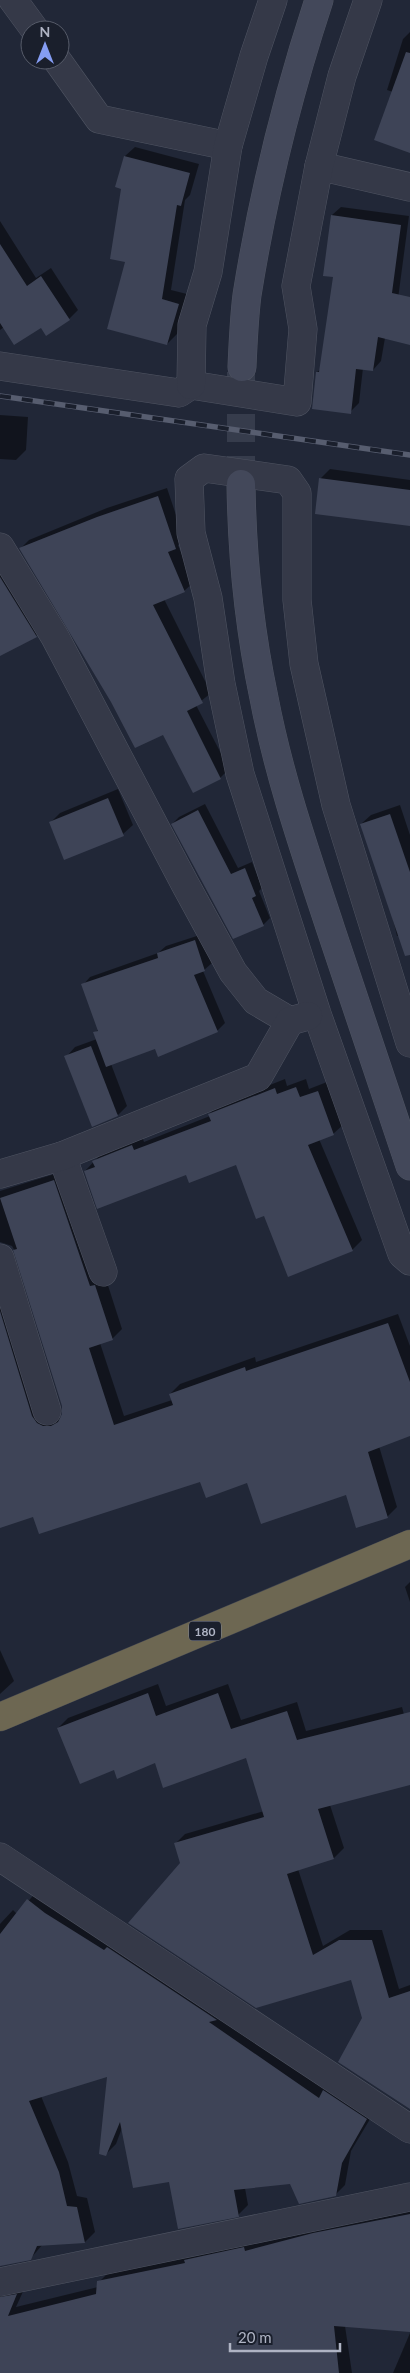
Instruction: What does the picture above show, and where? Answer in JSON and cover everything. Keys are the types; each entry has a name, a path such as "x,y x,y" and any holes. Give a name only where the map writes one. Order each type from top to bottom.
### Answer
{"highway":[{"name":"180","path":"0,1717 410,1544"}],"street":[{"path":"13,0 28,20"},
{"path":"191,385 192,325 208,272 228,146 254,56 273,0"},
{"path":"242,367 247,297 272,161 296,71 319,0"},
{"path":"0,366 178,393 191,385 297,402 304,330 296,286 319,166 342,76 368,0"},
{"path":"64,70 100,118 228,146"},
{"path":"319,166 410,187"},
{"path":"409,1039 336,805 304,664 297,600 297,493 288,480 204,468 189,479 191,533 208,598 230,729 261,843 316,1014 402,1254 410,1262"},
{"path":"241,484 242,533 248,606 264,698 282,774 310,867 410,1166"},
{"path":"0,547 55,637 185,884 234,972 256,1001 290,1022"},
{"path":"0,1174 62,1156 258,1077 290,1022 316,1014"},
{"path":"62,1156 103,1272"},
{"path":"0,1258 47,1411"},
{"path":"0,1857 410,2129"},
{"path":"0,2282 410,2197"}],"building":[{"path":"406,52 410,53 410,153 374,140"},
{"path":"124,156 190,173 181,206 177,205 162,299 179,304 167,345 107,329 125,262 110,259 121,189 115,187"},
{"path":"331,215 401,225 392,293 410,297 410,345 378,337 373,371 356,369 351,414 312,409 316,372 319,372 333,277 323,276"},
{"path":"0,244 27,286 41,276 70,320 46,336 41,328 14,345 0,323"},
{"path":"319,478 410,490 410,526 315,514"},
{"path":"158,496 176,549 168,552 185,592 153,605 203,703 187,711 221,779 193,793 163,735 135,748 111,702 19,548 97,517"},
{"path":"0,577 37,637 0,656"},
{"path":"108,798 124,836 64,860 49,822"},
{"path":"198,810 231,874 245,868 256,896 252,898 264,926 233,939 171,824"},
{"path":"390,814 410,872 410,955 405,956 360,824"},
{"path":"195,940 205,971 194,975 218,1032 158,1057 155,1049 106,1067 93,1032 98,1031 81,984 158,958 157,953"},
{"path":"91,1046 118,1116 92,1127 64,1056"},
{"path":"296,1087 300,1097 318,1091 334,1135 308,1145 353,1251 288,1277 264,1216 256,1219 236,1165 189,1183 186,1175 97,1209 84,1171 95,1167 92,1161 132,1145 134,1150 211,1121 208,1114 275,1088 277,1094"},
{"path":"54,1180 90,1286 95,1285 113,1340 89,1348 114,1425 173,1405 169,1394 245,1367 246,1371 388,1323 410,1382 410,1436 368,1452 388,1518 356,1528 346,1495 261,1524 247,1483 206,1498 200,1482 39,1534 33,1517 0,1528 0,1311 32,1416 37,1423 43,1426 51,1426 58,1422 62,1414 62,1406 13,1250 17,1249 0,1198"},
{"path":"148,1693 156,1716 218,1693 231,1729 287,1711 297,1740 410,1712 410,1785 318,1809 334,1859 287,1874 313,1955 339,1940 372,1940 389,1998 410,1991 410,2109 338,2062 362,2018 351,1980 256,2008 128,1923 180,1863 174,1843 264,1817 246,1758 163,1788 155,1763 117,1779 114,1770 80,1784 57,1728"},
{"path":"27,1899 45,1913 104,1950 107,1947 217,2020 209,2022 319,2098 323,2090 367,2119 342,2163 336,2196 299,2204 290,2184 234,2190 239,2217 178,2229 169,2182 133,2188 120,2122 106,2156 99,2154 107,2077 29,2101 59,2172 67,2206 77,2207 85,2243 37,2246 31,2260 0,2266 0,1934"},
{"path":"410,2214 410,2332 334,2326 339,2373 0,2373 0,2297 17,2294 8,2316 96,2294 97,2281 185,2263 184,2260 244,2247 245,2251 313,2233"}],"tunnel":[{"path":"241,370 241,484"}],"railway":[{"path":"0,396 410,455"}]}
